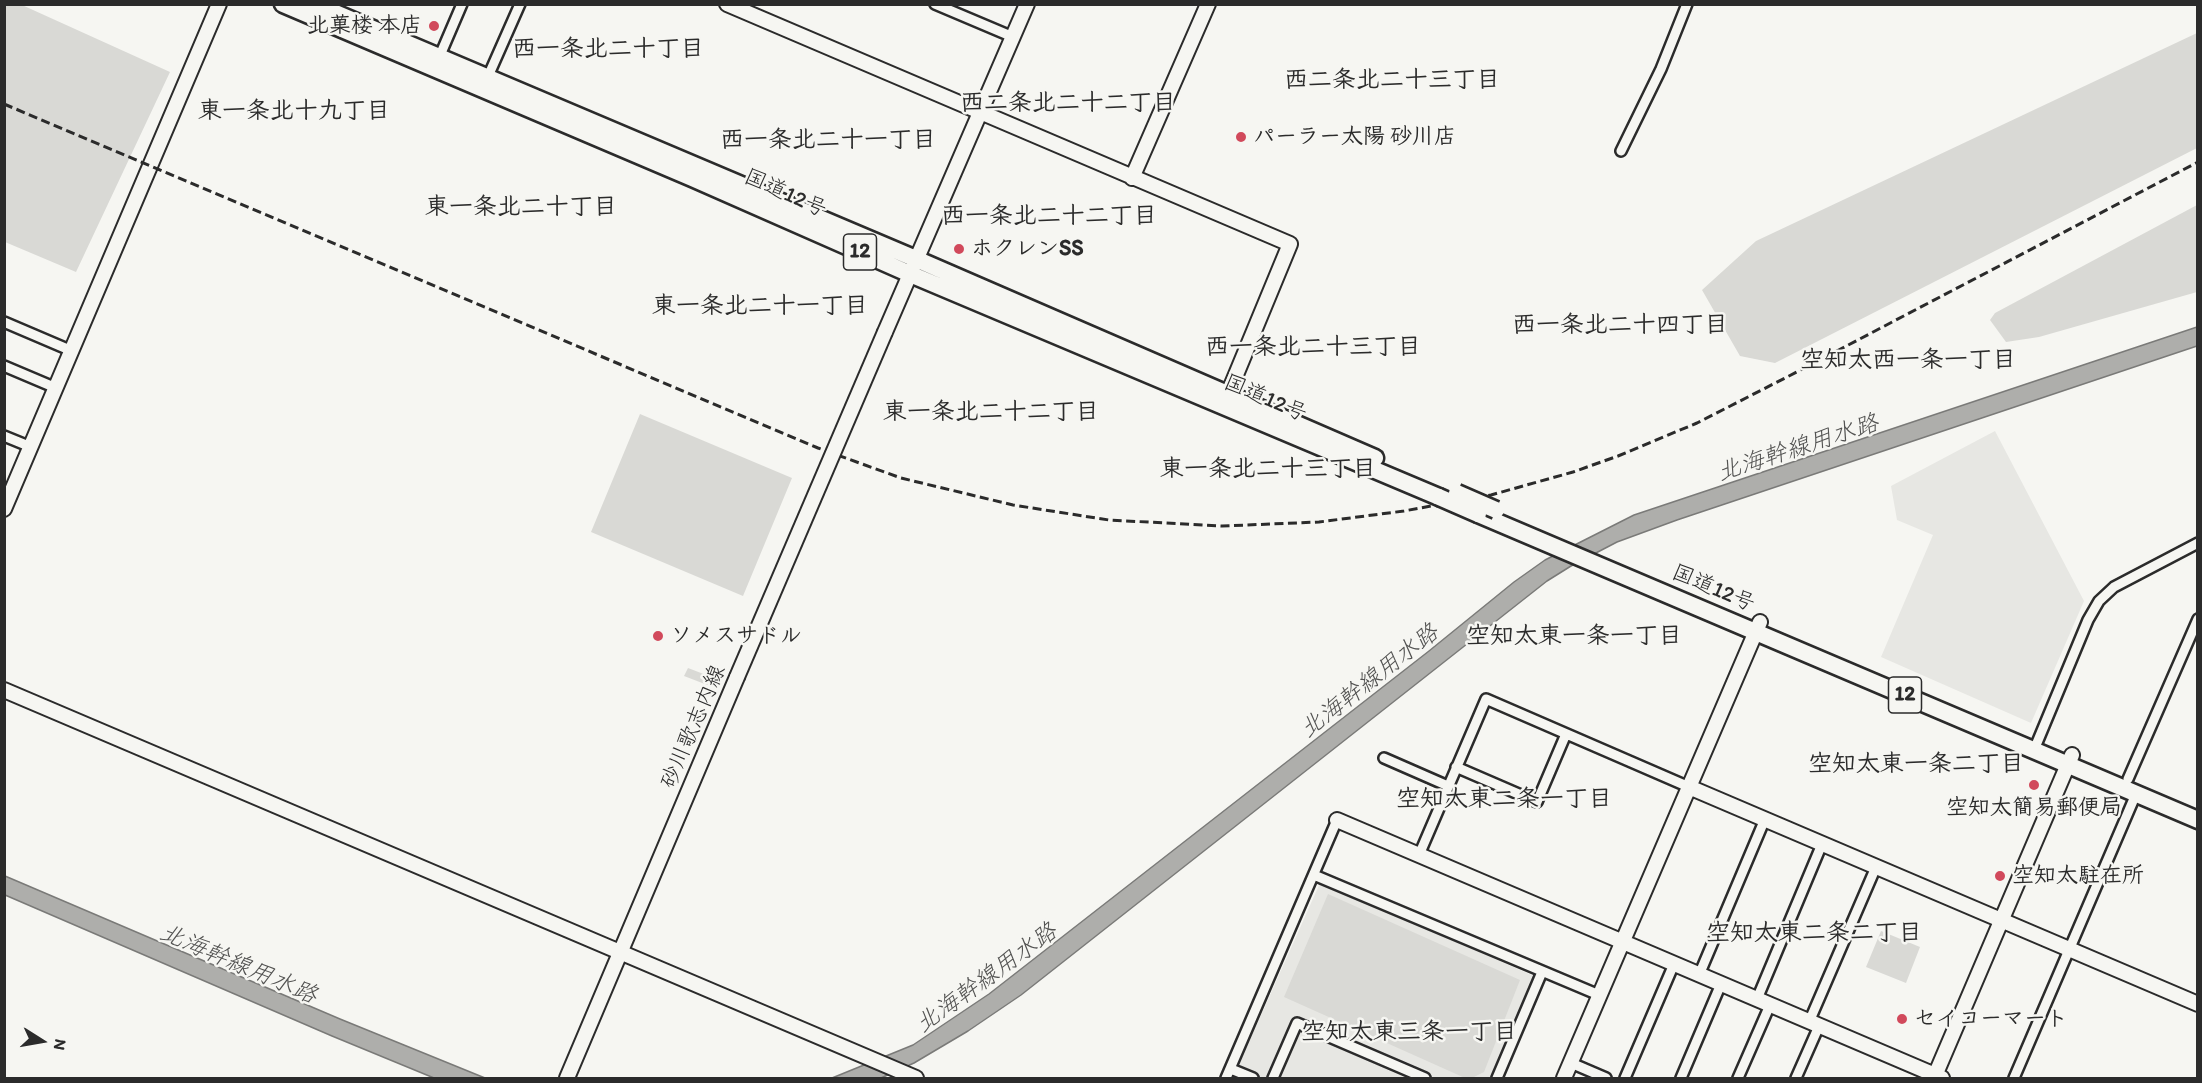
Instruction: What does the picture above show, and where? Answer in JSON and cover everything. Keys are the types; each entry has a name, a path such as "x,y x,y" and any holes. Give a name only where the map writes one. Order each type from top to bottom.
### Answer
{"highway":[{"name":"国道12号","path":"283,4 329,13"},
{"name":"国道12号","path":"314,4 437,63 913,266 1478,514 1556,541 1615,565 2036,745 2136,794 2198,820"},
{"name":"国道12号","path":"913,266 1228,394 1496,510 1556,541"},
{"name":"国道12号","path":"2070,760 2128,778 2198,808"}],"street":[{"path":"4,509 219,4"},
{"path":"437,63 462,4"},
{"path":"727,4 757,10 980,112 1290,244 1228,394"},
{"path":"935,4 1013,37"},
{"name":"砂川歌志内線","path":"567,1078 1027,4"},
{"path":"1132,177 1208,4"},
{"path":"1621,151 1661,69 1687,4"},
{"path":"485,83 520,5"},
{"path":"4,322 72,351"},
{"path":"4,366 56,388"},
{"path":"4,436 31,447"},
{"path":"2036,745 2088,620 2099,601 2114,587 2197,544"},
{"path":"2128,778 2198,619"},
{"path":"1564,1078 1758,627"},
{"path":"4,690 910,1076"},
{"path":"1419,855 1486,699 2198,1004"},
{"path":"1456,767 1537,802 1566,734"},
{"path":"1384,758 1448,786"},
{"path":"1253,1078 1228,1074 1337,820 1937,1078 2001,920 2070,760"},
{"path":"2014,1078 2136,794"},
{"path":"1700,975 1765,819"},
{"path":"1738,1078 1763,1002 1822,844"},
{"path":"1796,1078 1814,1024 1876,867"},
{"path":"1314,875 1599,995"},
{"path":"1625,1078 1674,964"},
{"path":"1497,1078 1542,972"},
{"path":"1681,1078 1721,984"},
{"path":"1273,1078 1297,1023 1425,1078"},
{"path":"1571,1063 1605,1078"}],"shaded area":[{"path":"4,5 22,5 170,72 76,272 5,242"},
{"path":"2197,33 2197,148 1775,363 1740,356 1702,290 1756,241"},
{"path":"2197,205 2197,292 2039,337 2006,342 1990,320 1995,313"},
{"path":"2197,327 2197,346 1677,520 1617,542 1571,566 1547,581 1021,995 968,1031 914,1063 881,1078 832,1078 913,1045 989,994 1545,560 1634,515"},
{"path":"640,414 792,478 743,596 591,532"},
{"path":"1995,431 2084,601 2031,723 1881,657 1933,535 1897,520 1891,486"},
{"path":"688,668 714,678 710,686 684,676"},
{"path":"5,876 340,1019 485,1078 434,1078 332,1036 5,895"},
{"path":"1320,883 1534,976 1491,1078 1233,1078"},
{"path":"1328,894 1520,980 1484,1072 1472,1078 1465,1078 1284,997"},
{"path":"1881,931 1920,947 1906,983 1866,967"}],"railway":[{"path":"4,104 818,448 901,478 1013,505 1109,520 1222,526 1319,522 1404,511 1491,495 1573,472 1618,456 1697,423 2198,162"}],"place":[{"name":"北菓楼 本店","path":"434,26"},
{"name":"パーラー太陽 砂川店","path":"1241,137"},
{"name":"ホクレンSS","path":"959,249"},
{"name":"ソメスサドル","path":"658,636"},
{"name":"空知太簡易郵便局","path":"2034,785"},
{"name":"空知太駐在所","path":"2000,876"},
{"name":"セイコーマート","path":"1902,1019"}],"district":[{"name":"西一条北二十丁目","path":"608,50"},
{"name":"西二条北二十三丁目","path":"1392,81"},
{"name":"西二条北二十二丁目","path":"1068,104"},
{"name":"東一条北十九丁目","path":"294,112"},
{"name":"西一条北二十一丁目","path":"828,141"},
{"name":"東一条北二十丁目","path":"521,208"},
{"name":"西一条北二十二丁目","path":"1049,217"},
{"name":"東一条北二十一丁目","path":"760,307"},
{"name":"西一条北二十四丁目","path":"1620,326"},
{"name":"西一条北二十三丁目","path":"1313,348"},
{"name":"空知太西一条一丁目","path":"1908,361"},
{"name":"東一条北二十二丁目","path":"991,413"},
{"name":"東一条北二十三丁目","path":"1268,470"},
{"name":"空知太東一条一丁目","path":"1574,637"},
{"name":"空知太東一条二丁目","path":"1916,765"},
{"name":"空知太東二条一丁目","path":"1504,800"},
{"name":"空知太東二条二丁目","path":"1814,934"},
{"name":"空知太東三条一丁目","path":"1409,1033"}],"water label":[{"name":"北海幹線用水路","path":"1798,449"},
{"name":"北海幹線用水路","path":"1370,682"},
{"name":"北海幹線用水路","path":"238,965"},
{"name":"北海幹線用水路","path":"987,979"}]}
